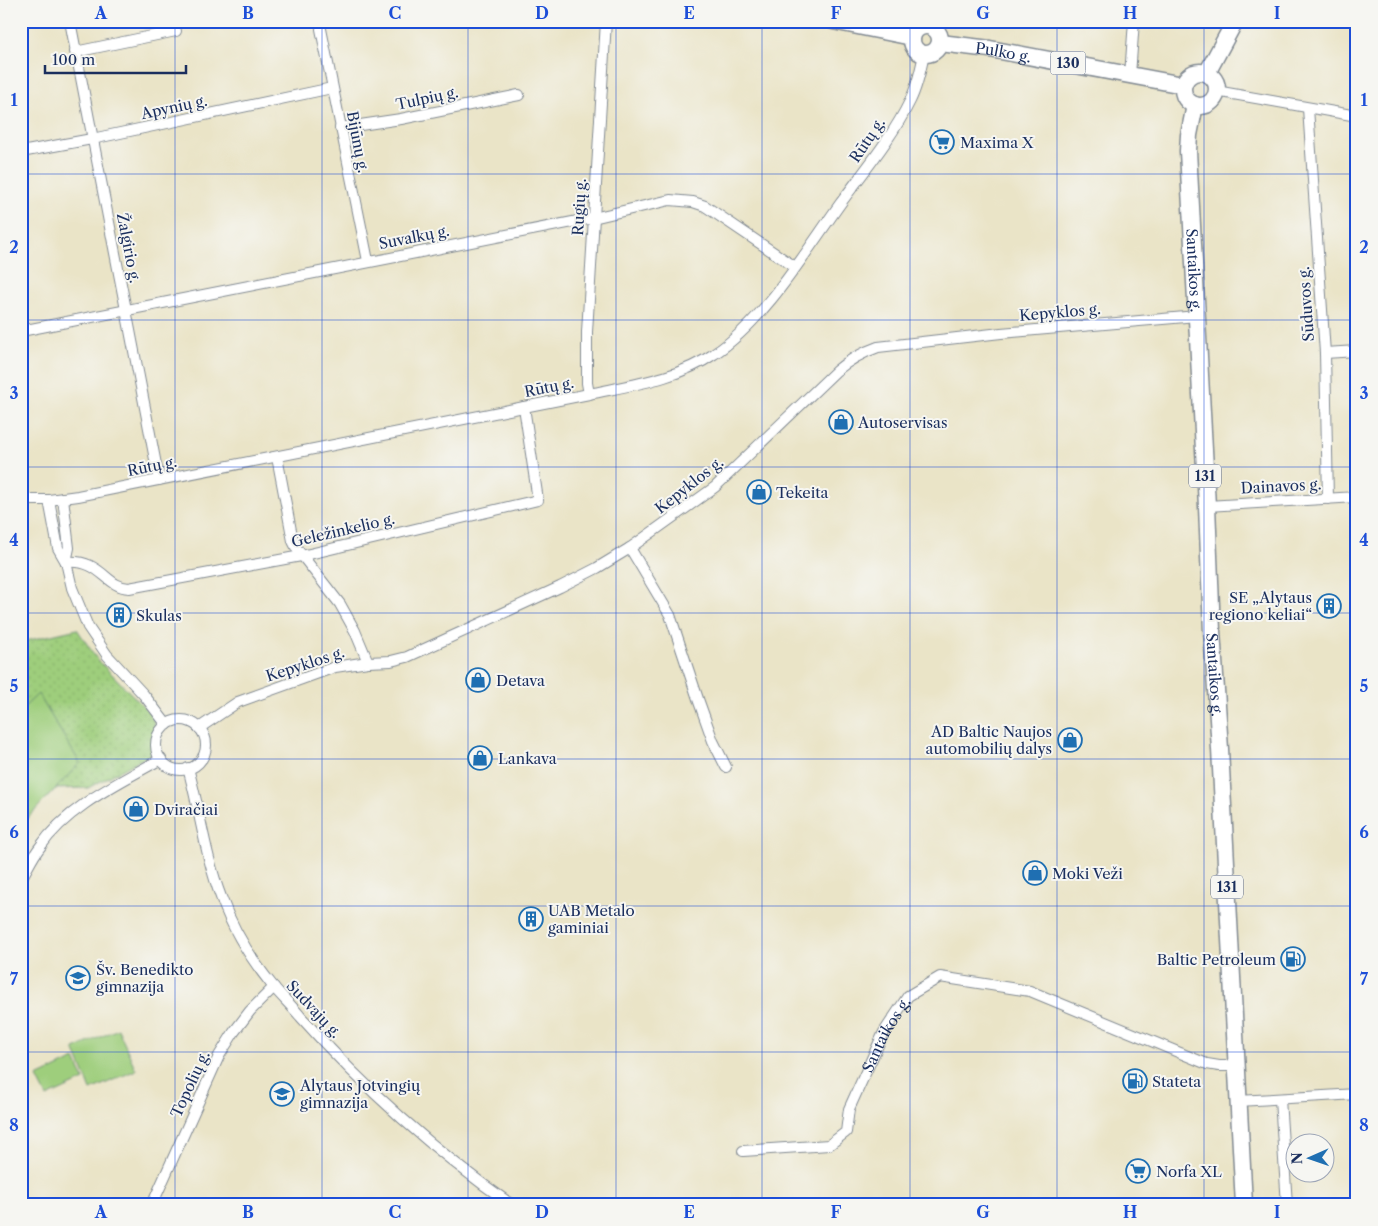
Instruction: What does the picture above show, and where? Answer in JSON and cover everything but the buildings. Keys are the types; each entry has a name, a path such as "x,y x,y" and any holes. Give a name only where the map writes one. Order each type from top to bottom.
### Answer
{"main road":[{"path":"833,21 912,37"},
{"path":"1206,73 1235,21"},
{"path":"929,24 936,30 940,43 936,50 924,54 915,50 911,41 914,33 920,27 929,24"},
{"name":"Pulko g.","path":"940,43 990,49 1183,85"},
{"path":"1194,73 1206,73 1213,79 1216,91 1215,96 1209,103 1195,105 1187,100 1184,95 1183,85 1187,78 1194,73"},
{"name":"Santaikos g.","path":"1195,105 1188,151 1212,631 1244,1205"}],"street":[{"name":"Žalgirio g.","path":"70,21 159,480"},
{"name":"Rugių g.","path":"589,394 587,383 588,332 593,218 606,21"},
{"path":"1130,74 1134,21"},
{"name":"Bijūnų g.","path":"321,29 368,261"},
{"path":"75,52 176,31"},
{"name":"Rūtų g.","path":"21,500 63,498 159,480 589,394 683,371 729,344 757,316 795,267 886,140 910,100 922,67 924,54"},
{"name":"Apynių g.","path":"21,152 92,139 332,88"},
{"path":"1216,91 1357,116"},
{"name":"Tulpių g.","path":"340,128 401,119 519,95"},
{"name":"Sūduvos g.","path":"1308,108 1324,352 1328,499"},
{"name":"Suvalkų g.","path":"21,330 593,218 670,200 693,202 705,206 795,267"},
{"name":"Kepyklos g.","path":"199,728 238,702 335,667 391,661 407,657 560,587 596,568 630,548 716,487 836,371 853,357 878,348 959,337 1197,316"},
{"path":"1324,352 1357,351"},
{"name":"Geležinkelio g.","path":"66,562 78,561 86,563 95,567 118,585 130,588 301,556 538,500 524,407"},
{"path":"277,457 293,541 301,556 343,610 368,662"},
{"name":"Dainavos g.","path":"1207,506 1357,497"},
{"path":"63,498 69,548 66,562"},
{"path":"48,500 58,548 66,562 76,599 88,627 97,642 167,724"},
{"path":"630,548 670,615 713,741 726,767"},
{"path":"180,720 194,723 199,728 205,740 206,748 200,760 188,768 182,769 170,767 161,759 158,754 158,734 167,724 180,720"},
{"path":"22,877 53,831 91,798 161,759"},
{"name":"Sudvajų g.","path":"188,768 206,852 221,898 257,966 274,988 318,1036 388,1107 468,1174 512,1205"},
{"name":"Santaikos g.","path":"743,1151 829,1145 846,1132 849,1109 879,1040 892,1018 908,996 940,977 1030,991 1207,1064 1237,1066"},
{"name":"Topolių g.","path":"152,1205 219,1056 250,1011 274,988"},
{"path":"1238,1101 1357,1094"},
{"path":"1280,1099 1286,1205"}],"green space":[{"path":"77,629 97,659 148,711 155,722 150,755 88,788 55,789 21,825 21,642"},
{"path":"38,694 80,763 21,825 21,710"},
{"path":"118,1029 136,1070 91,1090 74,1049"},
{"path":"75,1059 84,1080 47,1097 37,1077"}],"place":[{"name":"Maxima X","path":"942,142"},
{"name":"Autoservisas","path":"841,422"},
{"name":"Tekeita","path":"759,492"},
{"name":"SE „Alytaus regiono keliai“","path":"1329,606"},
{"name":"Skulas","path":"119,615"},
{"name":"Detava","path":"478,680"},
{"name":"AD Baltic Naujos automobilių dalys","path":"1070,740"},
{"name":"Lankava","path":"480,758"},
{"name":"Dviračiai","path":"136,809"},
{"name":"Moki Veži","path":"1035,873"},
{"name":"UAB Metalo gaminiai","path":"531,919"},
{"name":"Baltic Petroleum","path":"1293,959"},
{"name":"Šv. Benedikto gimnazija","path":"78,978"},
{"name":"Stateta","path":"1135,1081"},
{"name":"Alytaus Jotvingių gimnazija","path":"282,1094"},
{"name":"Norfa XL","path":"1138,1171"}]}
